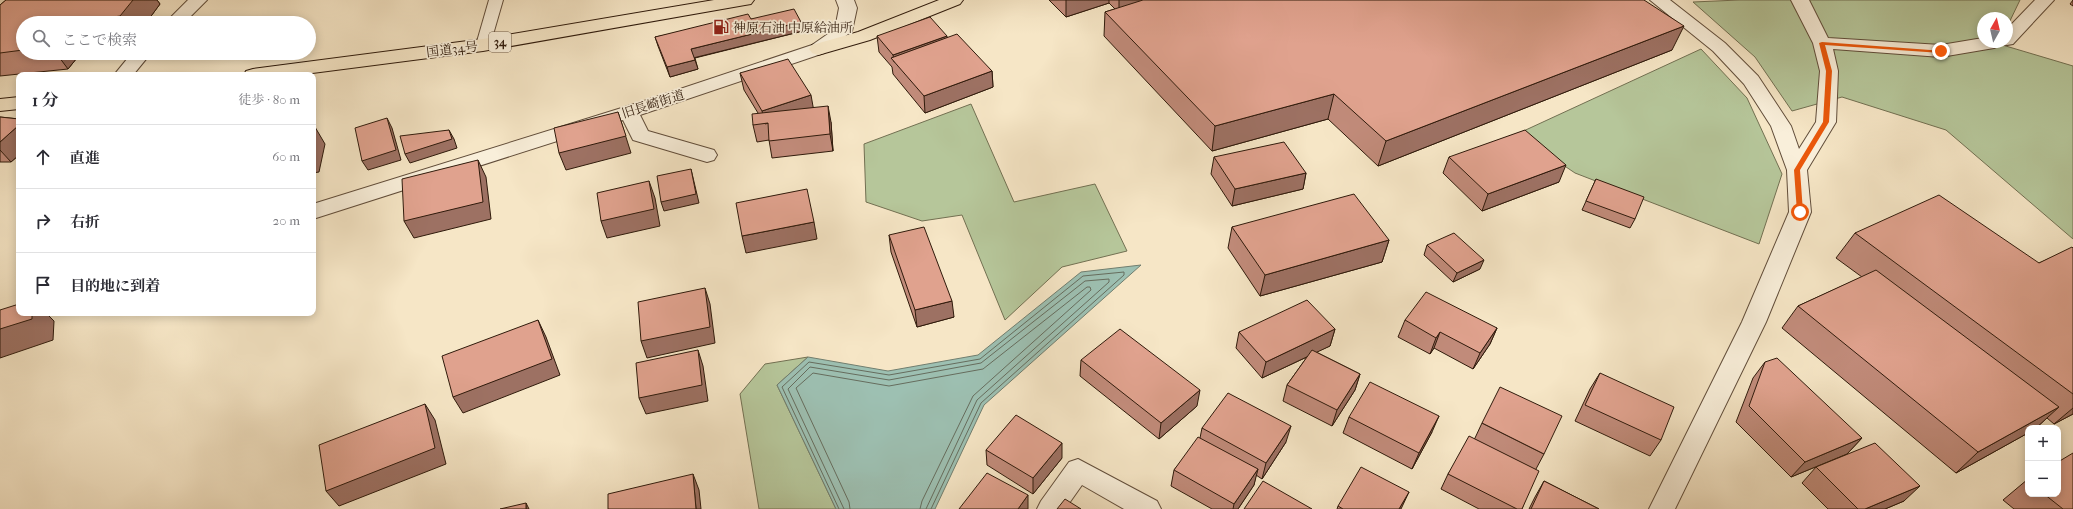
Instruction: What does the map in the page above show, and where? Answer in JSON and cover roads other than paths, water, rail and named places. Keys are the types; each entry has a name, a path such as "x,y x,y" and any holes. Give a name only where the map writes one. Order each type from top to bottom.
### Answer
{"highway":[{"name":"国道34号","path":"276,72 483,45 745,0"},
{"path":"818,49 864,36 954,0"},
{"path":"0,105 16,103"}],"street":[{"path":"181,16 198,0"},
{"name":"旧長崎街道","path":"316,211 628,112 818,49 843,31 848,8 845,0"},
{"path":"1659,0 1719,47 1751,80 1781,126 1797,170 1800,212 1754,322 1662,509"},
{"path":"1797,170 1826,122 1829,71 1822,43 1800,0"},
{"path":"2013,34 2045,0"},
{"path":"1822,43 1941,51 1977,45"},
{"path":"126,72 136,60"},
{"path":"628,112 640,135 707,155"},
{"path":"1050,509 1078,470 1148,509"}],"lane":[{"path":"483,45 496,0"}],"water":[{"path":"1141,265 984,405 935,509 836,509 777,385 808,357 888,371 978,355 1081,272"}],"place":[{"name":"神原石油 中原給油所","path":"721,27"}]}
